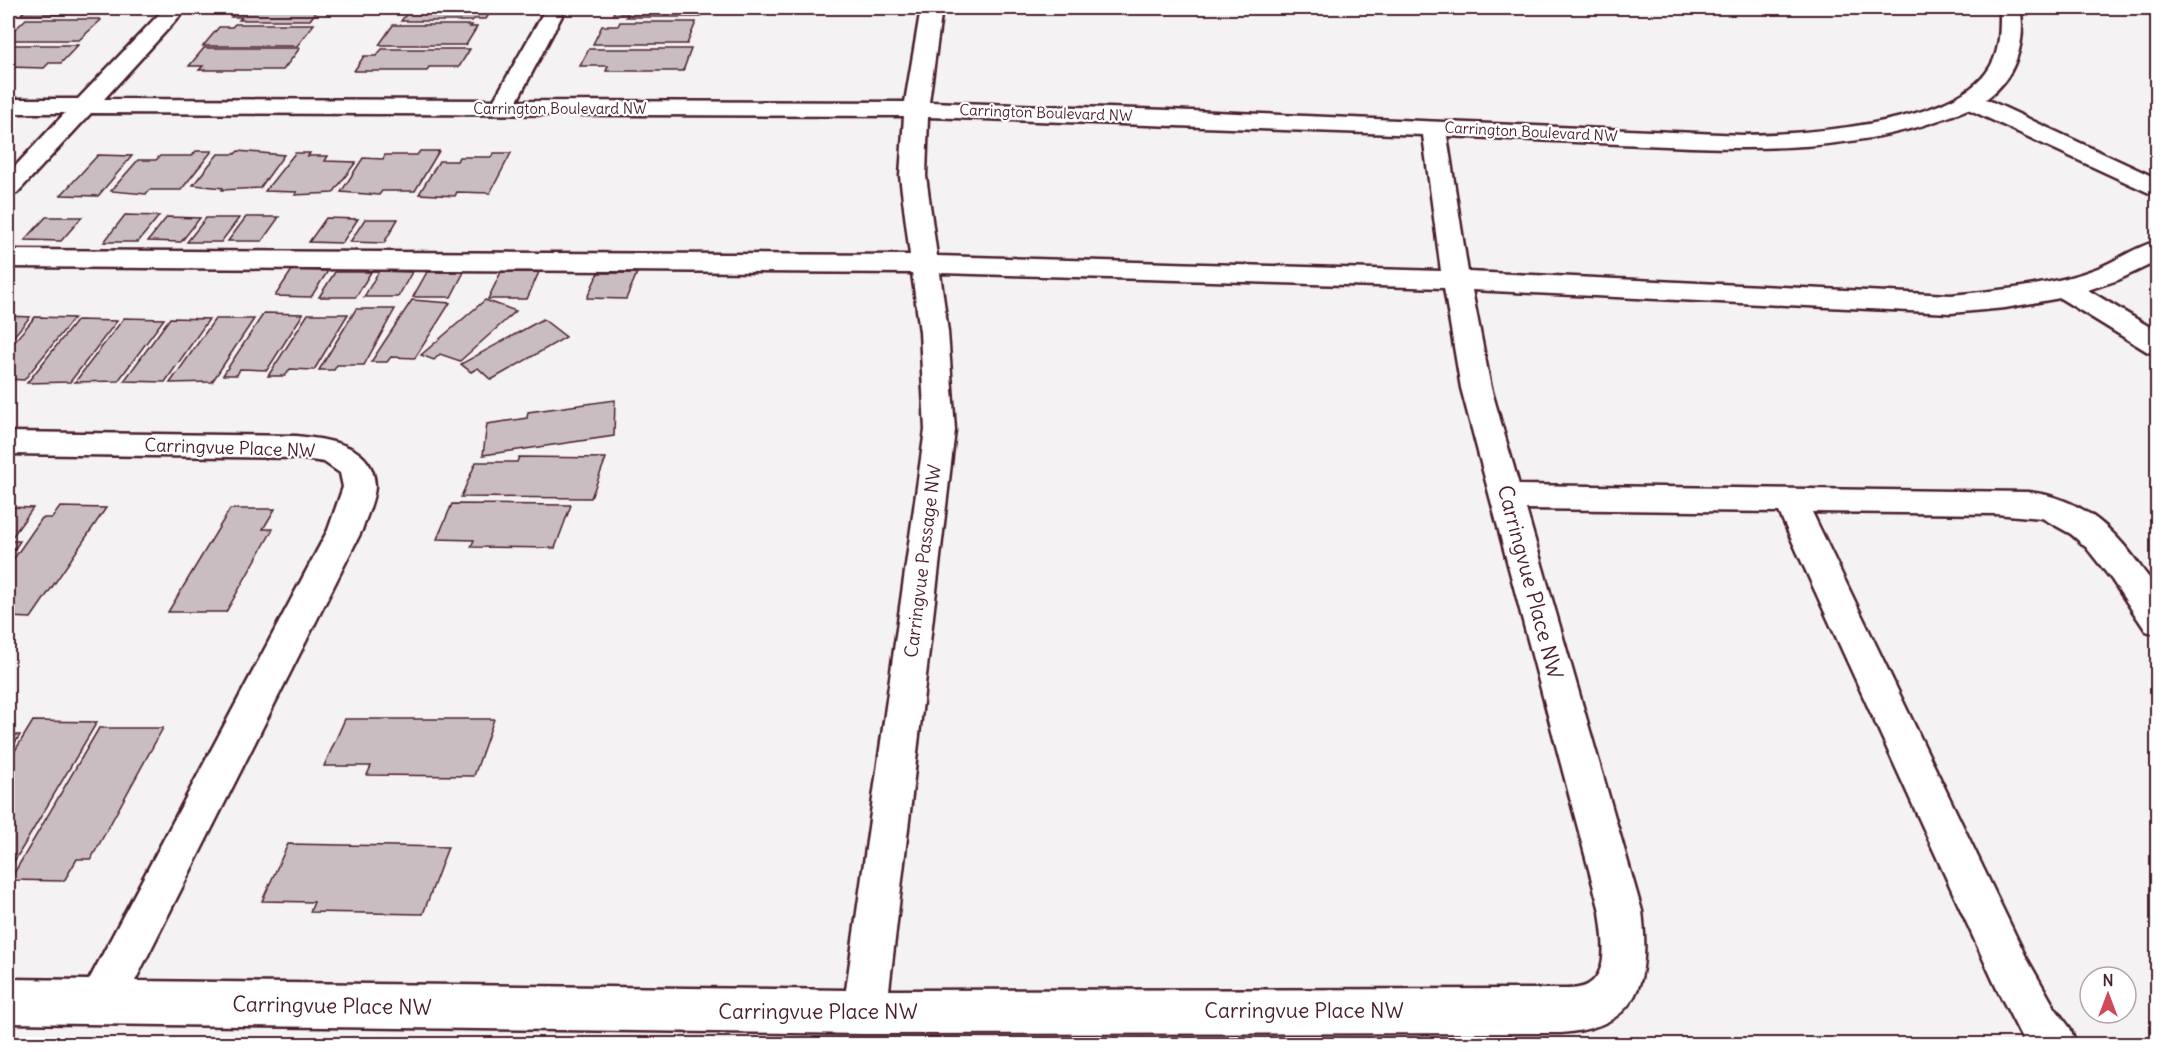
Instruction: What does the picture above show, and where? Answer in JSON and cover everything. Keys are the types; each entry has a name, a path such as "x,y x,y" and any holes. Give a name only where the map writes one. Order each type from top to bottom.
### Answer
{"street":[{"path":"8,188 82,106 176,8"},
{"path":"501,109 556,8"},
{"name":"Carringvue Passage NW","path":"865,1012 940,430 934,332 913,176 916,109 932,8"},
{"name":"Carrington Boulevard NW","path":"8,106 916,109 1743,142 1808,141 1848,136 1912,122 1969,100 1986,87 2000,70 2006,57 2012,23 2010,8"},
{"path":"1969,100 2157,189"},
{"name":"Carringvue Place NW","path":"8,1001 865,1012 1561,1011 1586,1008 1605,1000 1615,988 1621,972 1625,943 1621,911 1476,388 1456,280 1434,128"},
{"path":"8,258 925,264 1456,280 1951,304 2017,299 2065,288 2133,264 2157,249"},
{"path":"2065,288 2157,345"},
{"name":"Carringvue Place NW","path":"8,443 297,447 332,452 355,467 359,487 345,530 101,1002"},
{"path":"1506,497 1996,502 2048,508 2066,515 2086,528 2102,544 2157,621"},
{"path":"1790,500 2011,972 2039,1024 2054,1044"}],"building":[{"path":"28,8 115,8 109,14 21,14"},
{"path":"239,8 319,8 310,20 239,20 242,17 231,17"},
{"path":"411,8 493,8 486,19 472,21 401,21"},
{"path":"615,8 704,8 701,17 626,17 628,14 613,14"},
{"path":"26,19 101,20 79,40 8,40 8,36"},
{"path":"620,22 696,22 687,44 593,44 602,26 618,26"},
{"path":"235,24 314,24 297,46 203,46 219,27 232,27"},
{"path":"393,25 472,25 470,27 477,27 466,45 379,45"},
{"path":"8,45 78,45 61,63 49,63 44,68 8,67"},
{"path":"204,48 300,48 283,70 199,70 203,66 189,66"},
{"path":"382,49 470,49 459,67 429,67 427,71 354,71 364,56 376,56"},
{"path":"589,49 691,49 683,71 606,71 608,66 580,66"},
{"path":"196,151 212,151 181,190 149,190 146,194 111,191 138,160 156,160 160,156 192,156"},
{"path":"238,151 284,155 260,188 222,190 223,188 193,185 218,154 235,154"},
{"path":"420,151 439,151 415,191 382,191 379,195 341,192 363,158 383,159 385,155 417,155"},
{"path":"295,153 310,153 308,156 328,156 325,161 356,162 333,193 295,195 297,192 265,191"},
{"path":"494,153 511,153 490,193 457,192 455,196 419,194 439,161 457,161 459,157 491,157"},
{"path":"98,155 132,156 98,196 61,195"},
{"path":"125,215 159,216 138,242 104,242"},
{"path":"46,217 82,217 61,241 25,240"},
{"path":"167,217 200,218 181,242 148,241"},
{"path":"246,217 279,217 262,241 228,241"},
{"path":"206,218 239,218 221,242 187,242"},
{"path":"326,218 358,219 342,243 309,242"},
{"path":"365,219 398,219 384,243 350,242"},
{"path":"292,270 328,271 311,297 275,296"},
{"path":"379,271 412,272 398,297 364,297"},
{"path":"335,272 371,272 356,297 319,297"},
{"path":"427,272 464,272 451,297 413,297"},
{"path":"501,272 539,272 527,299 488,299"},
{"path":"598,273 637,273 626,299 587,298"},
{"path":"412,300 450,303 415,358 391,357 387,362 371,362"},
{"path":"485,300 516,311 460,361 440,354 434,360 421,355"},
{"path":"356,309 395,309 364,365 337,365 334,370 319,370"},
{"path":"264,313 303,314 267,370 240,369 237,375 223,375"},
{"path":"308,314 348,314 314,370 290,369 285,376 268,376"},
{"path":"8,316 30,317 8,343"},
{"path":"35,317 74,318 24,380 8,379 8,349"},
{"path":"124,318 164,319 118,381 75,382"},
{"path":"170,318 209,319 165,382 124,381"},
{"path":"215,319 254,319 212,382 170,383"},
{"path":"543,319 566,337 491,380 478,368 471,372 461,364"},
{"path":"77,320 117,321 70,382 27,383"},
{"path":"615,400 614,436 483,455 487,424 527,418 528,412"},
{"path":"519,457 606,458 591,498 461,497 476,462 517,462"},
{"path":"452,504 571,505 555,548 471,547 474,540 437,539"},
{"path":"8,507 33,508 9,541 20,541 8,559"},
{"path":"60,507 106,508 31,618 8,617 8,567 42,518 52,518"},
{"path":"230,509 275,509 263,529 273,529 226,612 168,612"},
{"path":"345,719 494,719 474,776 367,775 371,766 324,766"},
{"path":"33,721 97,722 8,872 8,762"},
{"path":"99,728 163,728 91,859 77,859 64,881 10,880"},
{"path":"8,735 20,735 8,754"},
{"path":"288,844 448,847 423,914 310,912 314,902 262,901"}]}
